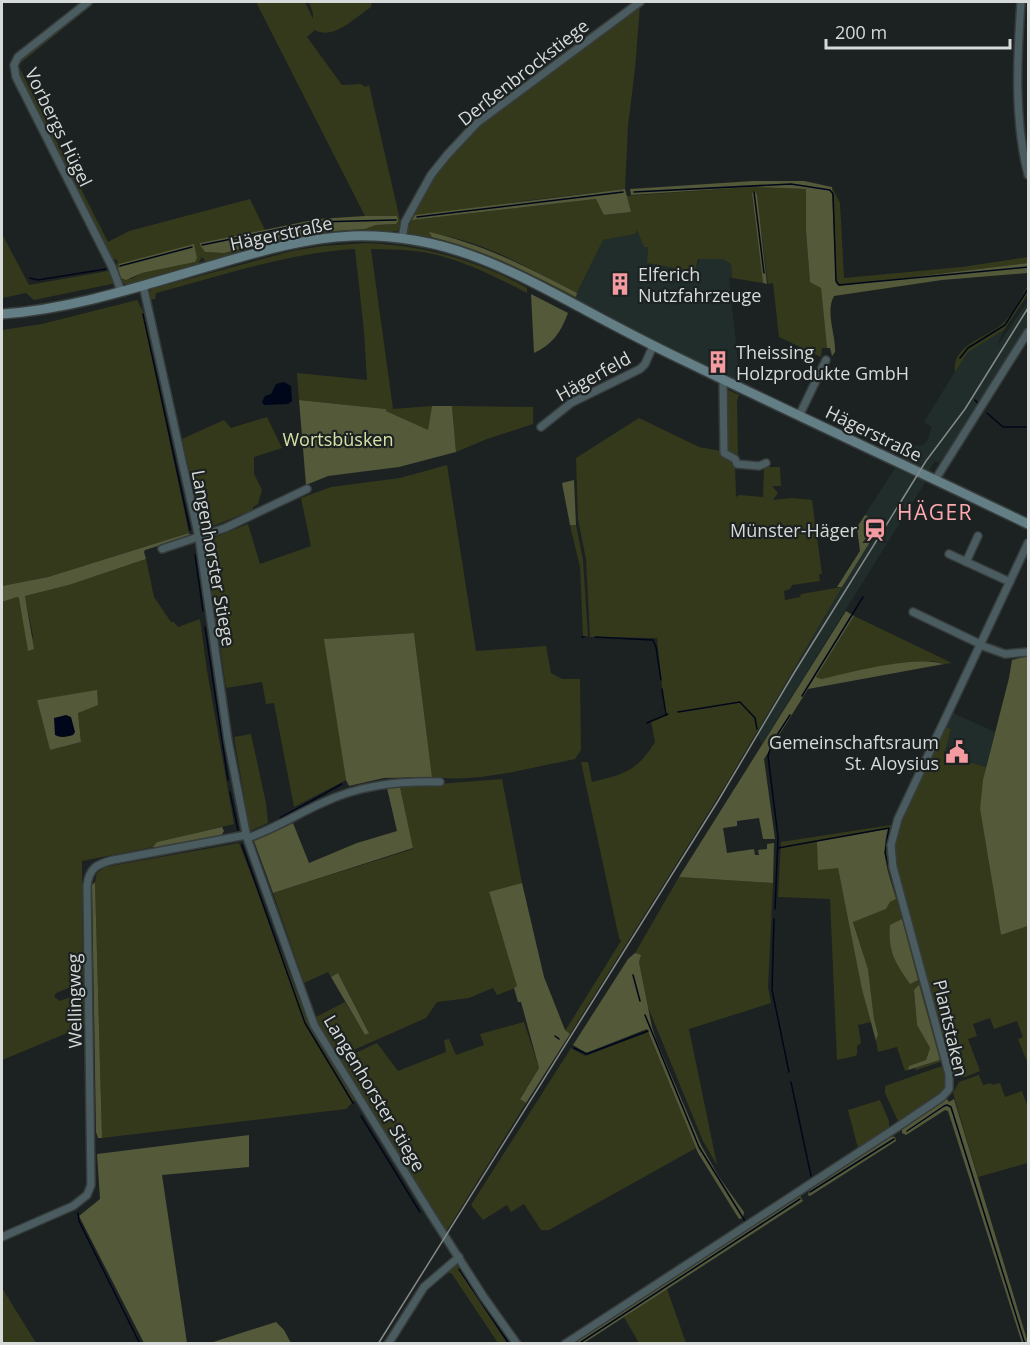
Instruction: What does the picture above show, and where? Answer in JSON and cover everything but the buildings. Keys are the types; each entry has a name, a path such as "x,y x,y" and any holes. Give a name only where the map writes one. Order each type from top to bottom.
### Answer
{"main road":[{"name":"Hägerstraße","path":"2,314 49,308 121,291 300,242 351,236 402,238 446,246 493,263 723,380 1029,524"}],"street":[{"name":"Vorbergs Hügel","path":"88,2 18,57 14,68 16,77 112,267 121,291"},
{"name":"Derßenbrockstiege","path":"402,238 405,222 431,174 469,131 490,112 631,4 640,2"},
{"path":"1021,2 1018,100 1029,175"},
{"name":"Langenhorster Stiege","path":"143,285 198,538 228,740 246,836 314,1025 483,1296 517,1344"},
{"path":"935,480 1029,332"},
{"name":"Hägerfeld","path":"541,427 571,403 640,369 654,346"},
{"name":"Hägerstraße","path":"799,416 826,360"},
{"path":"723,380 724,453 735,459 736,464 757,466 766,463"},
{"path":"162,549 244,520 307,489"},
{"path":"966,562 978,536"},
{"name":"Plantstaken","path":"565,1344 921,1112 949,1089 949,1074 893,867 891,845 898,819 1029,543"},
{"path":"949,554 1010,582"},
{"path":"913,612 980,645 1005,654 1029,652"},
{"path":"246,836 355,790 396,782 440,782"},
{"name":"Wellingweg","path":"2,1237 73,1206 84,1198 90,1188 92,1174 87,886 91,870 99,864 114,860 246,836"},
{"path":"388,1344 424,1287 459,1257"}],"shaded area":[{"path":"637,230 644,246 648,247 647,263 694,272 700,258 722,259 731,264 732,278 729,278 740,382 574,300 603,240 634,234"},
{"path":"1028,301 1028,325 940,463 935,461 929,471 931,473 762,744 754,727 841,587 837,587 860,551 857,527 895,468 907,474 913,465 904,460 907,452 913,446 922,445 927,441 932,427 924,422 967,352 1004,330 997,346"},
{"path":"953,713 995,732 986,767 943,755 951,729 946,727"}],"green space":[{"path":"91,2 96,2 18,65 108,242 129,231 250,199 265,230 201,243 205,252 224,253 318,232 365,229 376,225 396,224 397,216 365,216 256,2 305,2 313,19 309,2 372,2 371,7 337,30 322,33 315,30 307,37 342,85 361,84 365,87 369,85 400,220 398,231 308,236 268,244 206,262 202,257 197,265 127,285 123,283 115,267 118,262 116,259 112,261 18,78 16,65","holes":["195,262 142,273 131,279 119,274 117,267"]},
{"path":"640,5 628,126 625,189 523,201 412,220 596,199 605,215 631,212 626,196 752,187 806,189 806,231 810,281 821,288 827,348 822,348 821,357 779,337 773,283 768,284 762,236 752,193 763,283 732,278 731,264 722,259 698,259 695,272 647,263 648,247 644,247 637,230 635,234 603,240 577,293 524,265 487,249 430,233 432,237 506,262 576,297 575,299 495,261 454,245 410,235 407,231 411,217 429,180 474,129"},
{"path":"753,181 804,181 832,187 836,283 839,286 1028,263 1028,273 942,280 834,296 830,309 835,345 835,352 832,356 830,348 827,348 821,288 810,282 806,231 806,189 752,187 631,195 630,189"},
{"path":"832,187 840,203 844,278 962,267 1028,257 1028,263 839,286 836,283"},
{"path":"625,189 631,212 604,215 596,199 412,220 415,215"},
{"path":"755,191 767,284 763,283 752,193"},
{"path":"397,216 398,221 396,224 376,225 365,229 319,232 224,253 205,252 200,245 200,243 318,219"},
{"path":"429,232 468,243 505,258 577,293 576,297 488,255 432,237"},
{"path":"2,234 29,285 108,271 116,283 34,300 26,293 2,298"},
{"path":"368,243 410,247 450,256 470,262 527,288 527,293 458,261 429,253 371,249 393,409 432,406 428,431 386,409 299,400 297,373 367,380 355,249 304,255 255,266 156,293 155,299 149,300 152,289 292,251 322,246"},
{"path":"194,244 197,258 195,262 142,273 126,280 121,278 118,270 119,264"},
{"path":"1028,285 1028,294 1004,330 968,352 955,372 955,362 959,354 1005,321 1018,304"},
{"path":"531,294 568,313 555,337 534,353"},
{"path":"137,300 145,315 189,533 48,577 2,586 2,330 42,324"},
{"path":"724,388 739,395 737,401 738,458 725,452"},
{"name":"Wortsbüsken","path":"299,400 386,409 428,430 432,406 452,406 456,452 399,467 328,476 306,485"},
{"path":"452,406 533,407 533,424 456,452"},
{"path":"267,417 282,448 254,457 254,474 262,490 258,504 253,507 253,510 203,530 182,439 224,420 231,428"},
{"path":"639,418 699,447 721,451 735,465 736,497 739,495 763,497 764,467 780,467 781,486 772,486 778,493 773,500 792,498 812,500 822,574 819,574 820,581 792,585 790,589 784,591 785,600 800,597 801,594 842,587 725,786 570,1034 565,1031 621,941 581,762 588,762 592,782 629,770 642,759 655,742 651,721 665,716 657,638 590,637 586,559 578,519 576,458"},
{"path":"447,465 476,651 546,646 551,673 562,679 580,679 581,750 575,759 504,774 468,778 432,777 414,633 325,639 346,780 294,807 274,703 266,704 262,682 226,688 220,646 223,642 219,643 203,542 248,524 260,564 311,546 301,498 331,487 400,478"},
{"path":"574,480 576,525 570,525 562,483"},
{"path":"865,515 874,520 871,525 878,529 842,587 837,587 860,551 857,527"},
{"path":"570,525 576,525 583,560 588,636 583,636 580,567"},
{"path":"189,533 190,536 145,550 146,559 69,585 25,596 34,649 28,651 19,598 2,602 2,586 48,577"},
{"path":"146,559 154,597 171,622 178,627 200,619 234,824 157,842 153,847 82,861 83,982 56,993 54,996 59,1001 84,993 84,1026 2,1060 2,602 20,598 28,650 33,636 25,596 69,585","holes":["96,691 78,713 81,742 50,750 37,700"]},
{"path":"846,611 854,616 816,677 821,679 900,663 944,664 808,689 764,759 775,839 763,839 759,818 737,821 737,826 723,828 727,853 754,849 755,855 759,855 758,850 767,849 767,844 774,843 773,883 679,877"},
{"path":"854,616 952,663 944,664 933,661 820,679 816,677"},
{"path":"414,633 432,777 384,778 349,786 346,780 324,639"},
{"path":"1028,656 1028,926 1001,935 980,809 983,780 1012,660"},
{"path":"97,690 98,705 78,713 81,742 50,750 37,700"},
{"path":"946,727 951,729 944,755 986,767 980,809 1001,935 1028,926 1028,1064 1018,1039 1023,1037 1017,1021 994,1029 990,1018 973,1024 977,1036 968,1039 980,1071 965,1077 954,1077 952,1074 893,854 895,833 937,741 942,737"},
{"path":"251,734 268,823 250,831 234,737"},
{"path":"502,779 522,883 489,893 518,987 497,995 493,988 469,998 437,1002 426,1018 342,1055 336,1055 314,1018 345,1002 365,1035 369,1032 338,973 331,977 328,972 304,983 273,893 413,849 400,787"},
{"path":"400,787 413,848 273,893 254,841 293,823 309,863 357,843 397,831 387,788"},
{"path":"891,825 893,829 889,850 942,1056 940,1062 916,1070 915,1068 940,1060 914,990 917,1025 930,1048 926,1060 910,1066 905,1071 897,1047 878,1052 876,1041 878,1033 868,969 853,921 886,909 890,902 896,899 884,853 888,829 817,841 838,868 871,1022 858,1025 861,1043 857,1046 855,1056 837,1060 830,899 778,897 781,842"},
{"path":"222,827 224,831 221,836 153,847 157,842"},
{"path":"888,829 885,856 896,899 890,902 886,909 853,922 868,969 878,1034 876,1041 862,989 838,868 818,870 817,841"},
{"path":"239,843 309,1024 355,1100 346,1109 102,1138 95,882 97,873 105,867"},
{"path":"679,877 773,883 768,987 771,1003 689,1029 717,1165 703,1141 648,1007 635,953"},
{"path":"95,882 102,1138 98,1138 96,1132 92,885"},
{"path":"522,883 544,977 565,1030 570,1034 526,1103 520,1099 539,1068 521,1002 518,1002 514,988 517,986 489,892"},
{"path":"902,919 918,980 910,984 897,963 890,943 890,925"},
{"path":"635,953 641,955 639,962 657,1042 701,1145 719,1177 744,1212 743,1218 739,1219 698,1153 647,1029 586,1053 573,1045 628,959"},
{"path":"338,973 369,1033 365,1035 331,977"},
{"path":"919,985 940,1060 908,1070 909,1066 926,1060 930,1048 917,1025 914,990"},
{"path":"524,1022 539,1068 520,1098 526,1103 446,1232 340,1060 377,1043 398,1071 446,1052 444,1040 449,1039 456,1055 484,1045 480,1034"},
{"path":"648,1032 696,1148 549,1230 541,1230 524,1204 511,1212 507,1205 483,1220 471,1205 571,1048 585,1056"},
{"path":"943,1067 946,1082 942,1093 898,1121 885,1093 885,1086"},
{"path":"979,1075 983,1085 1000,1083 1005,1097 1022,1091 1028,1108 1028,1163 978,1177 953,1093 959,1082"},
{"path":"947,1099 949,1102 954,1099 1028,1343 1022,1343 948,1111 945,1110 906,1135 902,1133 905,1126"},
{"path":"880,1100 889,1121 889,1129 858,1148 848,1110"},
{"path":"249,1135 249,1167 162,1175 187,1343 144,1343 79,1216 100,1199 97,1154"},
{"path":"890,1136 895,1137 896,1141 810,1196 808,1195 810,1187"},
{"path":"800,1196 803,1201 584,1343 572,1344 752,1225"},
{"path":"455,1264 460,1265 470,1285 482,1304 484,1302 487,1306 485,1308 509,1343 498,1343 452,1274 448,1272"},
{"path":"2,1288 36,1343 2,1343"},
{"path":"667,1289 686,1343 639,1343 624,1317"},
{"path":"276,1322 284,1330 291,1343 210,1343"}],"water":[{"path":"284,382 291,386 292,401 288,404 264,405 262,402 265,396 271,394 276,384"},
{"path":"66,715 71,717 75,732 73,735 59,737 55,735 54,718"}],"waterway":[{"path":"634,192 791,184 830,190 833,194 836,281 839,285 1028,267"},
{"path":"417,217 623,192"},
{"path":"754,192 764,273"},
{"path":"202,245 314,222 396,220"},
{"path":"120,266 192,247"},
{"path":"30,278 38,280 106,269"},
{"path":"960,358 968,348 1005,325 1028,289"},
{"path":"143,314 190,530"},
{"path":"975,400 978,403"},
{"path":"987,413 1003,427 1028,427"},
{"path":"195,555 203,611"},
{"path":"802,696 863,597"},
{"path":"205,627 228,780"},
{"path":"595,637 653,640 661,680"},
{"path":"662,689 666,715"},
{"path":"678,712 740,702 755,718 757,729"},
{"path":"647,723 668,714"},
{"path":"775,909 778,837 768,756 772,743 790,715"},
{"path":"280,818 342,784"},
{"path":"230,792 238,830"},
{"path":"778,848 889,828 885,853 919,977"},
{"path":"242,845 305,1023 353,1103"},
{"path":"774,919 772,990 789,1072"},
{"path":"633,975 640,1001"},
{"path":"921,984 939,1049"},
{"path":"645,1015 699,1147 745,1221"},
{"path":"574,1048 587,1054 648,1031"},
{"path":"555,1036 559,1039"},
{"path":"791,1082 811,1176"},
{"path":"907,1131 944,1106 951,1107 1025,1344"},
{"path":"361,1116 420,1212"},
{"path":"810,1192 894,1139"},
{"path":"578,1344 800,1199"},
{"path":"78,1213 79,1221 140,1344"},
{"path":"459,1269 509,1344"}],"railway":[{"path":"378,1344 718,801 794,673 926,461 965,409 1028,308"}],"place":[{"name":"Elferich Nutzfahrzeuge","path":"620,284"},
{"name":"Theissing Holzprodukte GmbH","path":"718,362"},
{"name":"Münster-Häger","path":"875,530"},
{"name":"Gemeinschaftsraum St. Aloysius","path":"957,752"}],"district":[{"name":"HÄGER","path":"935,512"}]}
